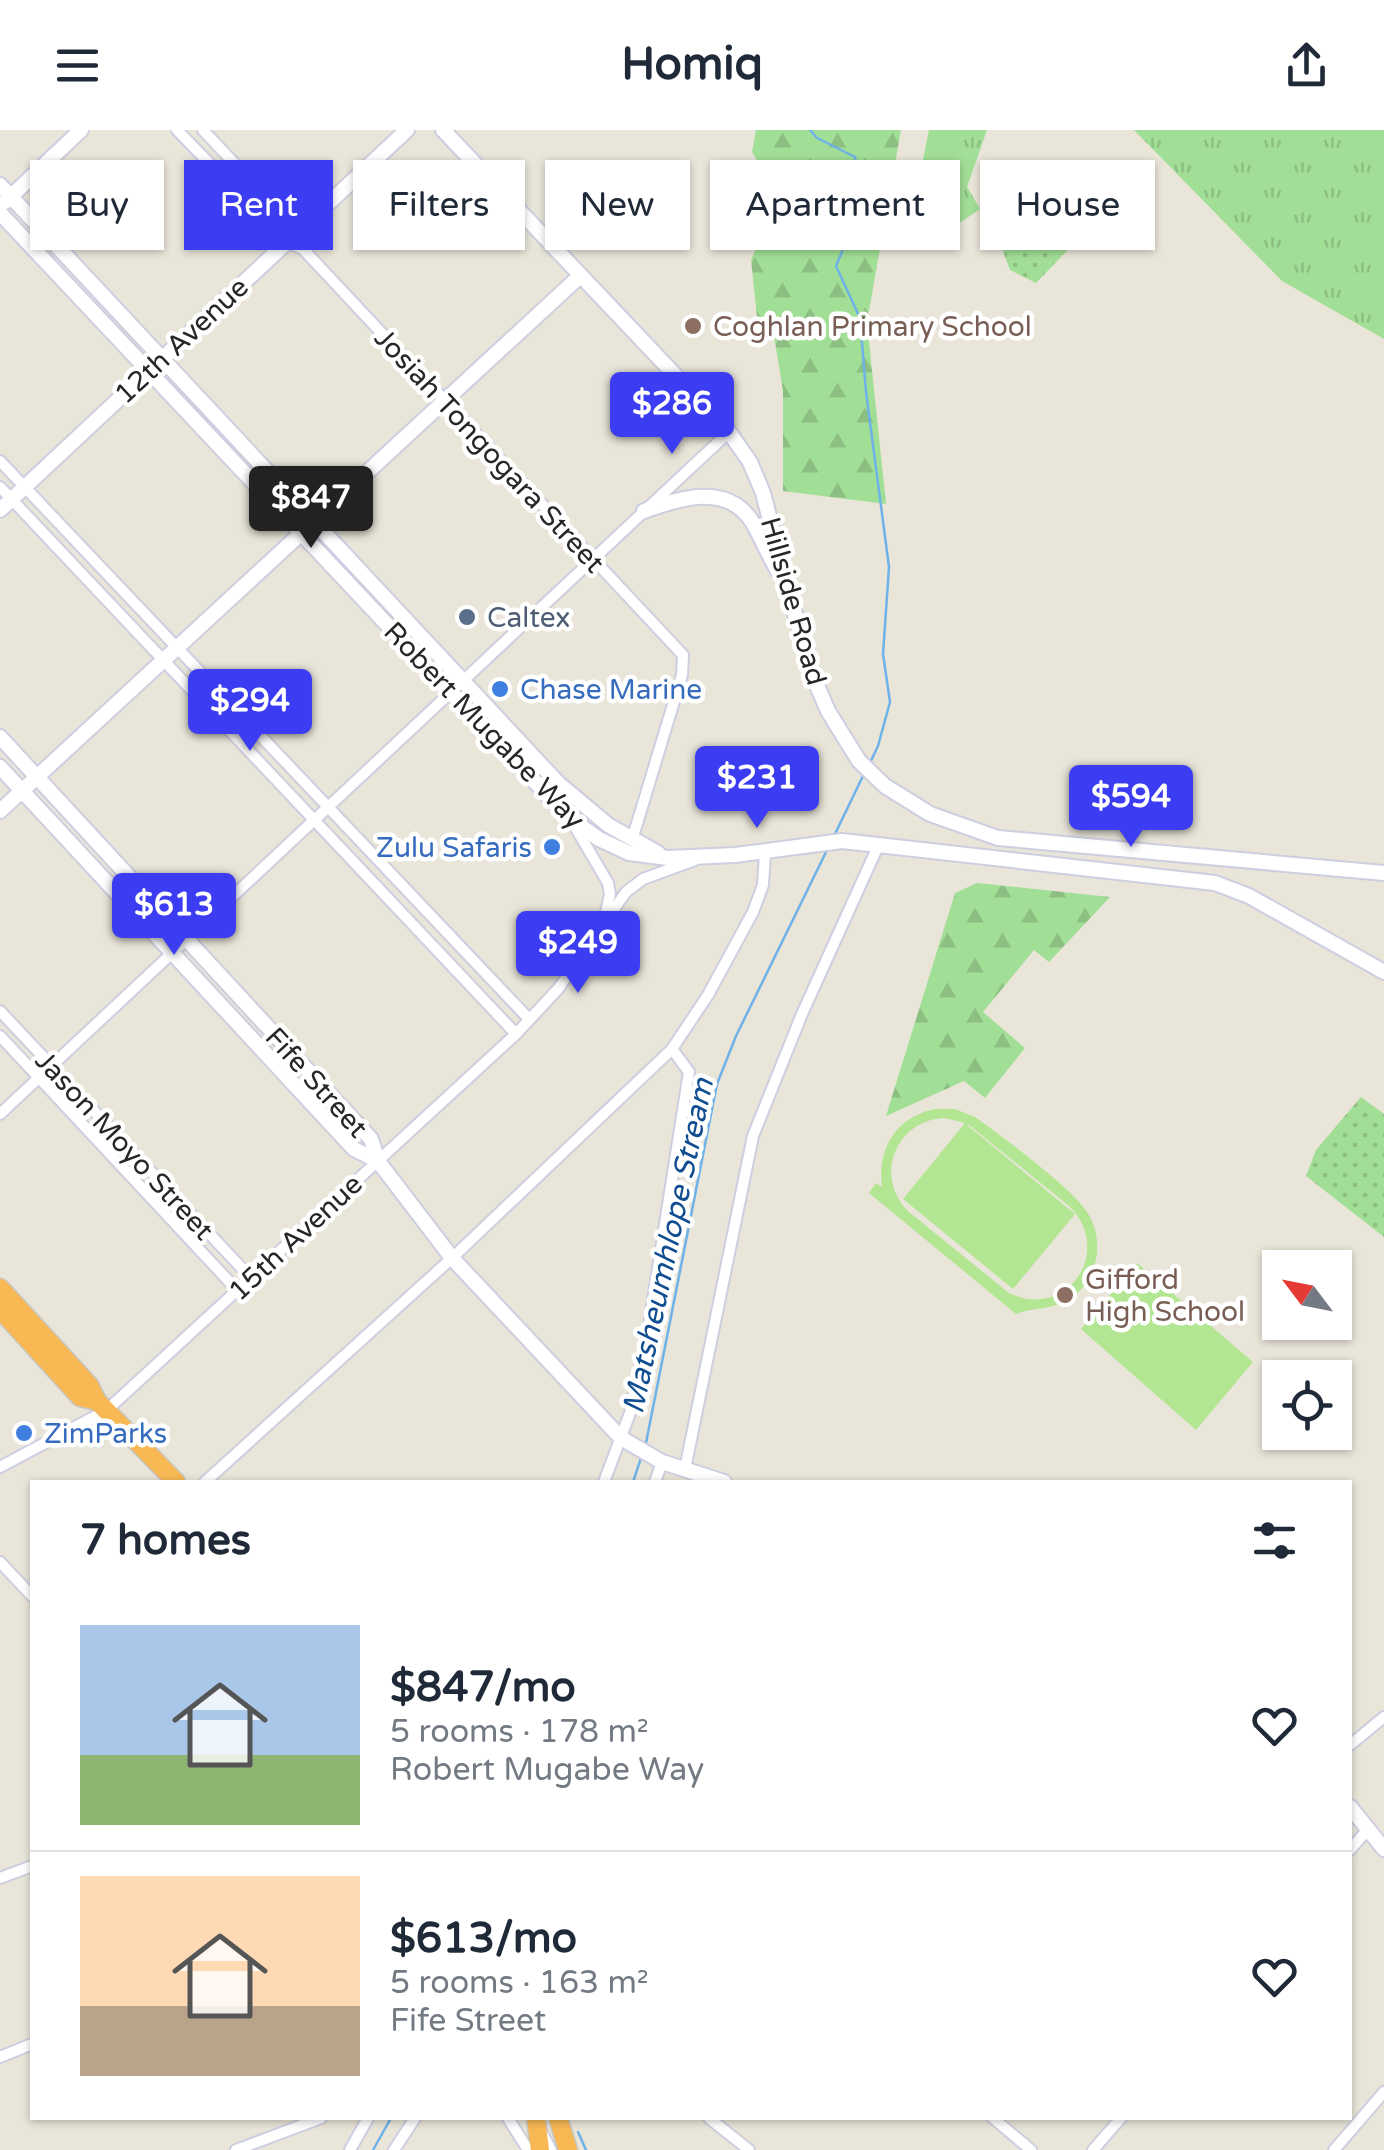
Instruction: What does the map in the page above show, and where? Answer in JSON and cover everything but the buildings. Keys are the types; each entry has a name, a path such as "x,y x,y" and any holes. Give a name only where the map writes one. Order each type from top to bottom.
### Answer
{"highway":[{"path":"0,1288 89,1385 102,1406 174,1480"},
{"path":"0,1309 80,1397 102,1406"},
{"path":"535,2120 540,2150"},
{"path":"559,2120 568,2150"}],"street":[{"path":"3,200 81,130"},
{"name":"Josiah Tongogara Street","path":"177,130 206,160"},
{"path":"203,130 231,160"},
{"name":"12th Avenue","path":"333,199 407,130"},
{"name":"Hillside Road","path":"443,130 728,432 750,462 763,493 813,676 828,711 860,761 885,786 930,814 998,838 1384,873"},
{"name":"Robert Mugabe Way","path":"3,200 161,358 307,526 457,687 569,818 629,854 668,858"},
{"name":"Robert Mugabe Way","path":"3,200 148,371 307,526"},
{"name":"12th Avenue","path":"6,505 277,250"},
{"name":"Josiah Tongogara Street","path":"303,250 679,648 684,664 682,675 632,840"},
{"path":"0,811 580,276"},
{"path":"0,1114 728,432"},
{"path":"0,462 529,1020"},
{"path":"0,487 6,505 163,660 516,1034"},
{"path":"644,511 682,497 708,496 731,502 752,522 787,586"},
{"name":"Robert Mugabe Way","path":"457,687 582,806 632,840 668,858"},
{"name":"Fife Street","path":"0,738 371,1139 378,1160"},
{"name":"Fife Street","path":"0,766 354,1149 378,1160"},
{"path":"569,818 608,883 610,894 602,928"},
{"path":"668,858 765,852 842,841 1214,882 1260,902 1384,972"},
{"path":"685,1469 754,1136 802,1014 879,844"},
{"path":"207,1480 452,1258 672,1050 708,995 753,912 763,884 765,852"},
{"name":"15th Avenue","path":"0,1466 102,1406 237,1290 516,1034 558,990 626,892 643,879 700,858"},
{"name":"Jason Moyo Street","path":"0,1011 250,1278"},
{"name":"Jason Moyo Street","path":"0,1036 237,1290"},
{"path":"605,1480 625,1441 649,1325 689,1072 672,1050"},
{"path":"378,1160 452,1258 625,1441 658,1460 718,1480"},
{"path":"655,1480 658,1460"},
{"path":"0,1562 30,1594"},
{"path":"1352,1743 1384,1717"},
{"path":"1352,1809 1384,1849"},
{"path":"1352,1848 1368,1829"},
{"path":"0,1878 30,1867"},
{"path":"0,2057 30,2045"},
{"path":"1334,2150 1384,2092"},
{"path":"236,2150 317,2120"},
{"path":"350,2150 367,2120"},
{"path":"394,2150 413,2120"},
{"path":"509,2120 528,2150"},
{"path":"536,2120 552,2150"},
{"path":"996,2120 1031,2150"},
{"path":"1093,2150 1118,2120"},
{"path":"725,2122 748,2150"}],"green space":[{"path":"756,130 901,130 896,160 757,160 752,152"},
{"path":"929,130 987,130 967,187 980,209 960,223 960,160 923,160"},
{"path":"1134,130 1384,130 1384,339 1282,281"},
{"path":"755,250 880,250 867,322 886,504 783,491 783,391 774,336 758,326 751,260"},
{"path":"1003,250 1068,250 1036,283 1010,270"},
{"path":"977,883 1110,897 1049,962 1034,950 983,1012 1025,1048 985,1098 964,1081 886,1116 955,893"},
{"path":"1361,1097 1384,1114 1384,1237 1306,1176 1316,1150"},
{"path":"955,1109 975,1117 1035,1162 1079,1202 1093,1223 1097,1248 1092,1272 1078,1292 1062,1303 1016,1314 869,1193 876,1183 882,1187 883,1159 892,1136 921,1113","holes":["945,1118 965,1123 903,1199 1013,1289 1075,1214 1082,1224 1086,1261 1066,1290 1049,1298 1030,1299 1009,1293 909,1212 892,1183 895,1153 902,1139 928,1121","967,1125 1069,1206 1075,1214"]},
{"path":"1137,1263 1253,1362 1196,1430 1081,1329"}],"waterway":[{"name":"Matsheumhlope Stream","path":"810,130 817,138 855,157 862,204 836,266 860,318 889,567 883,654 890,702 869,765"},
{"name":"Matsheumhlope Stream","path":"834,836 863,776"},
{"name":"Matsheumhlope Stream","path":"645,1448 717,1084 736,1036 828,848"},
{"name":"Matsheumhlope Stream","path":"634,1480 642,1455"},
{"name":"Matsheumhlope Stream","path":"373,2150 390,2120"},
{"path":"578,2132 586,2150"}],"place":[{"name":"Coghlan Primary School","path":"693,326"},
{"name":"Caltex","path":"467,617"},
{"name":"Chase Marine","path":"500,689"},
{"name":"Zulu Safaris","path":"552,847"},
{"name":"Gifford High School","path":"1065,1295"},
{"name":"ZimParks","path":"24,1433"}]}
